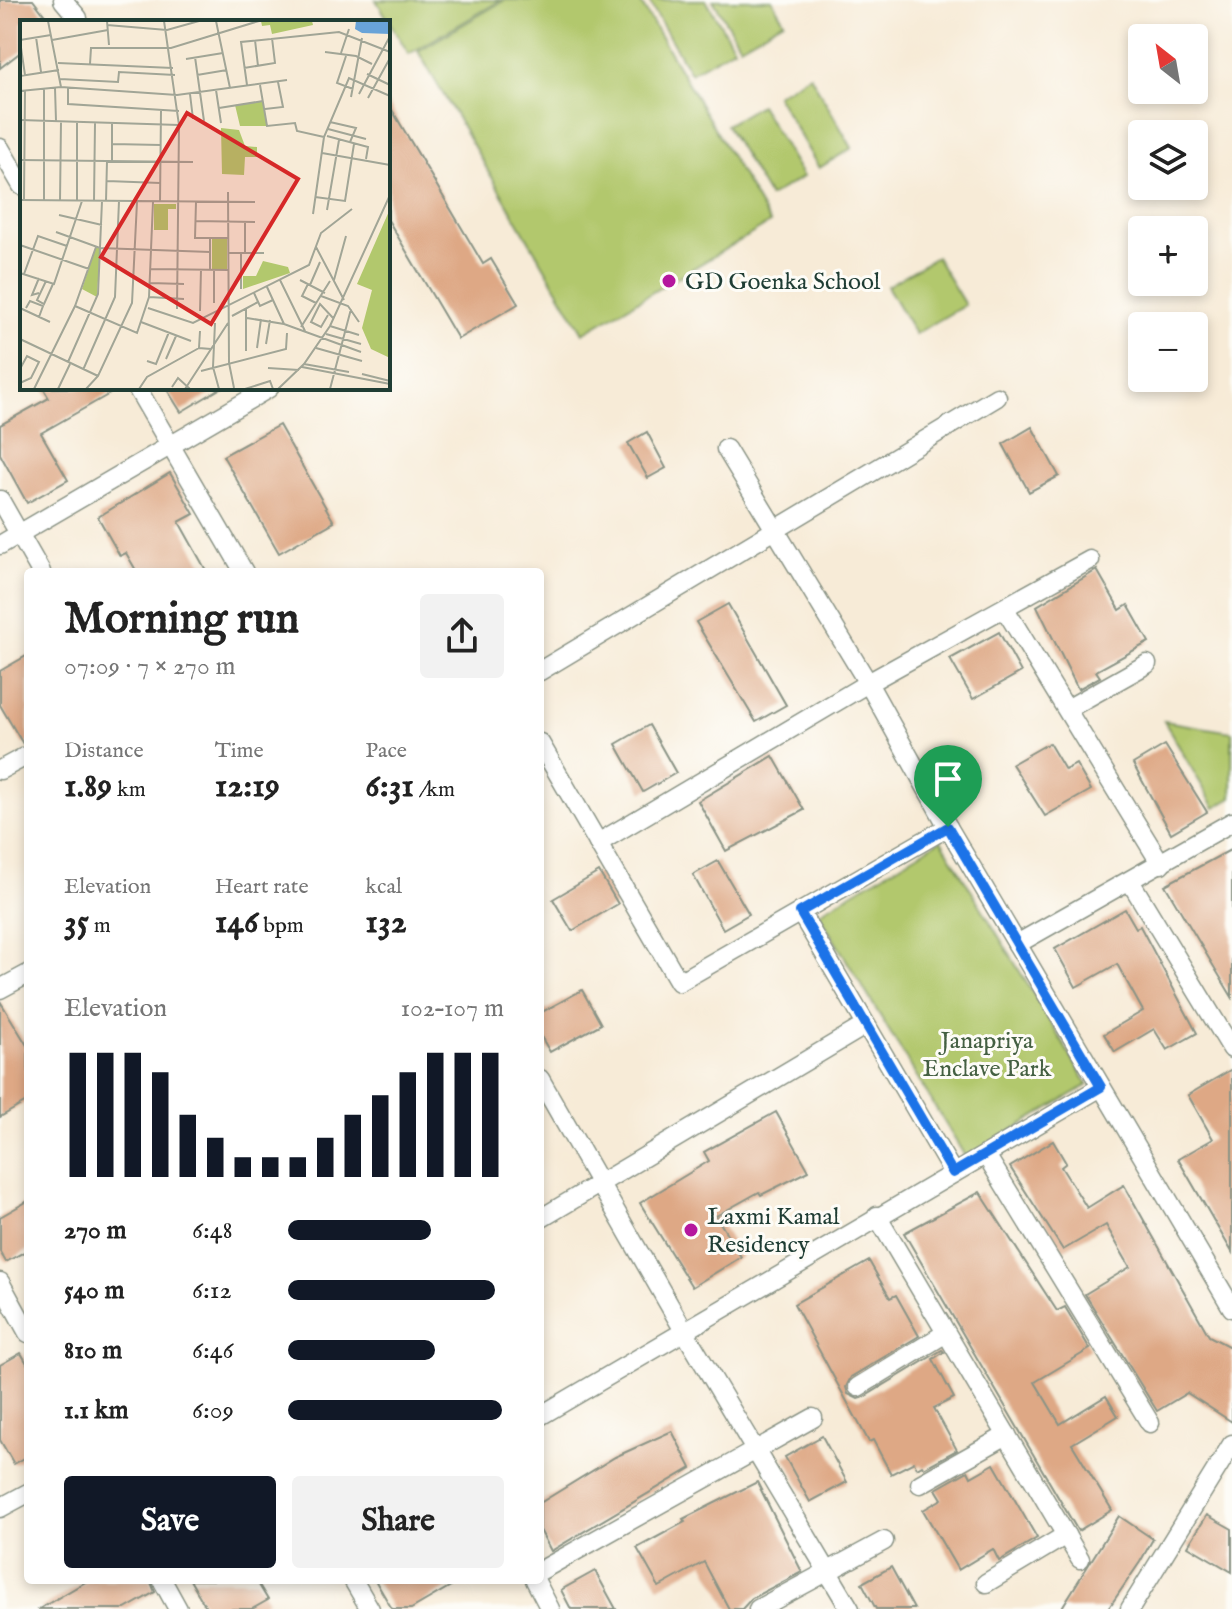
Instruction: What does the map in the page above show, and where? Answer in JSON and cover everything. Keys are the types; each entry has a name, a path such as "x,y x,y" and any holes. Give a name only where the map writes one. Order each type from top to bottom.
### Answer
{"street":[{"path":"63,0 78,18"},
{"path":"0,148 20,183"},
{"path":"138,390 242,568"},
{"path":"0,545 266,390"},
{"path":"544,669 997,397"},
{"path":"726,449 868,683 948,827 1232,1308"},
{"path":"0,500 39,568"},
{"path":"598,843 868,683 1090,560"},
{"path":"1005,609 1069,708 1161,864"},
{"path":"1069,708 1147,664"},
{"path":"544,750 679,982 948,827"},
{"path":"0,770 24,757"},
{"path":"1017,944 1232,822"},
{"path":"1130,881 1232,1049"},
{"path":"800,912 953,1173"},
{"path":"0,989 24,982"},
{"path":"544,1216 866,1025"},
{"path":"544,1086 683,1329 850,1609"},
{"path":"544,1414 683,1329 1101,1087"},
{"path":"986,1155 1150,1423"},
{"path":"877,1216 1080,1559"},
{"path":"0,1282 24,1326"},
{"path":"858,1387 946,1333"},
{"path":"544,1569 813,1418"},
{"path":"920,1484 1007,1435"},
{"path":"1130,1609 1232,1444"},
{"path":"0,1508 24,1495"},
{"path":"986,1583 1066,1535"},
{"path":"758,1609 884,1541"},
{"path":"164,1584 178,1609"},
{"path":"355,1584 370,1609"},
{"path":"537,1584 550,1609"}],"green space":[{"path":"376,0 501,0 409,54"},
{"path":"505,0 639,0 770,223 583,333 418,51"},
{"path":"648,0 706,0 734,48 690,73"},
{"path":"713,0 772,0 784,21 740,46"},
{"path":"810,75 852,148 819,168 776,95"},
{"path":"760,105 803,177 769,197 726,125"},
{"path":"936,257 965,305 915,334 887,286"},
{"path":"1164,721 1232,732 1232,798 1215,808"},
{"name":"Janapriya Enclave Park","path":"941,840 1088,1085 966,1158 818,913"}],"building":[{"path":"0,0 33,0 48,20 20,20 20,53 0,68"},
{"path":"390,106 483,264 491,259 518,304 458,339 390,223"},
{"path":"44,390 116,390 41,433 68,480 27,503 0,454 0,425 49,398"},
{"path":"167,390 218,390 181,412"},
{"path":"279,425 334,522 279,553 223,456"},
{"path":"1032,427 1059,476 1029,492 1003,444"},
{"path":"647,432 666,468 648,478 628,443"},
{"path":"170,473 194,514 179,522 205,568 135,568 126,553 120,556 98,517"},
{"path":"1097,570 1120,610 1128,605 1149,642 1096,671 1100,677 1078,689 1037,606"},
{"path":"728,604 786,705 756,722 696,622"},
{"path":"999,632 1021,672 973,699 950,659"},
{"path":"24,657 24,744 0,705 0,671"},
{"path":"649,725 676,773 643,792 616,744"},
{"path":"1049,743 1065,770 1076,764 1091,790 1045,816 1012,764"},
{"path":"1165,745 1207,812 1171,833 1133,764"},
{"path":"773,756 804,810 726,851 698,801"},
{"path":"1232,849 1232,997 1165,885"},
{"path":"718,861 749,914 723,929 693,875"},
{"path":"599,872 618,904 572,931 553,899"},
{"path":"1125,909 1136,928 1140,926 1197,1033 1167,1050 1154,1029 1115,1052 1104,1034 1143,1011 1117,964 1076,987 1055,949"},
{"path":"582,990 601,1024 550,1052 544,1042 544,1011"},
{"path":"0,1001 24,1040 24,1103 0,1117"},
{"path":"1232,1069 1232,1252 1178,1159 1213,1139 1188,1095"},
{"path":"776,1112 809,1171 761,1195 759,1192 716,1216 741,1257 692,1287 640,1203 709,1161 704,1152"},
{"path":"1053,1141 1066,1163 1061,1167 1087,1208 1124,1185 1209,1336 1232,1348 1232,1422 1187,1393 1157,1411 1085,1294 1130,1267 1106,1225 1063,1250 1010,1167"},
{"path":"980,1192 1057,1311 1065,1307 1090,1349 1035,1382 1060,1424 1106,1396 1118,1416 1072,1444 1112,1510 1078,1531 904,1233"},
{"path":"24,1203 24,1252 6,1262 0,1252 0,1217"},
{"path":"869,1261 890,1298 896,1295 919,1336 851,1377 846,1387 848,1394 858,1399 864,1397 942,1350 944,1352 933,1359 954,1398 934,1408 957,1450 924,1468 922,1465 917,1468 914,1462 891,1474 873,1440 869,1442 794,1304"},
{"path":"21,1353 24,1358 24,1458 14,1464 0,1440 0,1365"},
{"path":"672,1431 691,1468 551,1551 544,1538 544,1501 615,1457"},
{"path":"822,1436 847,1482 810,1502 785,1457"},
{"path":"994,1464 1037,1538 999,1561 993,1549 958,1570 923,1510 942,1499 936,1489 968,1471 971,1477"},
{"path":"757,1482 802,1572 752,1598 742,1609 729,1609 704,1562 659,1587 637,1548 685,1522 683,1519"},
{"path":"1207,1515 1232,1529 1232,1572 1188,1546"},
{"path":"1119,1516 1153,1539 1140,1562 1108,1609 1061,1609"},
{"path":"891,1567 914,1609 876,1609 862,1583"},
{"path":"595,1571 616,1609 571,1609 561,1590"},
{"path":"82,1584 152,1584 155,1592 125,1609 39,1609"},
{"path":"192,1584 258,1584 268,1600 252,1609 207,1609"},
{"path":"377,1584 454,1584 411,1609 392,1609"}],"place":[{"name":"GD Goenka School","path":"669,281"},
{"name":"Laxmi Kamal Residency","path":"691,1230"}],"route":[{"path":"948,827 1101,1087 953,1173 800,912 948,827"}]}
